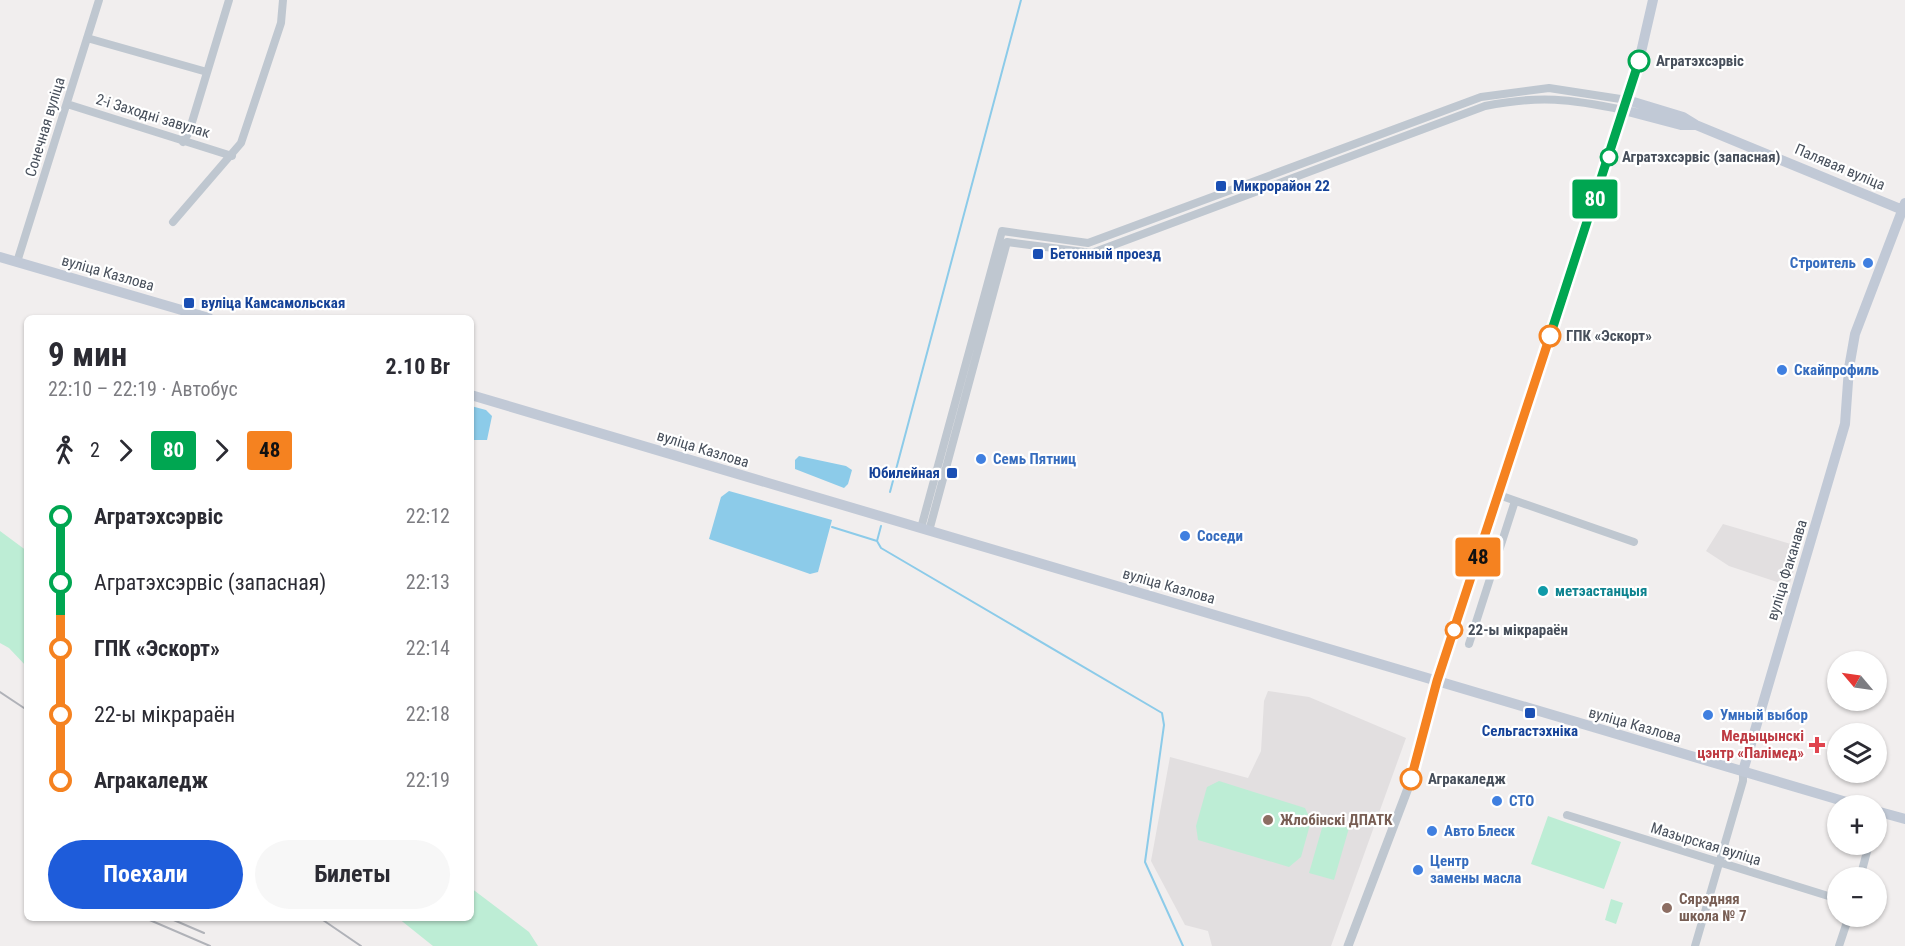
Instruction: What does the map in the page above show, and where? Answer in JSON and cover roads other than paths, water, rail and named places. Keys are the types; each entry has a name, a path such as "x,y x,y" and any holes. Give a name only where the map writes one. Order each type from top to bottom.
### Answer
{"main road":[{"path":"1437,681 1626,105 1653,0"},
{"name":"Палявая вуліца","path":"1626,105 1680,125 1696,125 1904,208"},
{"name":"вуліца Факанава","path":"1743,771 1843,435 1855,334 1904,208"},
{"name":"вуліца Казлова","path":"0,257 199,315"},
{"name":"вуліца Казлова","path":"474,396 1827,796"},
{"path":"1887,815 1905,819"}],"street":[{"name":"Сонечная вуліца","path":"17,262 99,0"},
{"path":"183,142 189,132 230,0"},
{"path":"173,222 231,156 244,132 281,23 284,0"},
{"path":"87,38 207,72"},
{"path":"925,530 1009,240 1092,253 1485,106 1523,98 1626,105"},
{"name":"2-і Заходні завулак","path":"66,104 183,142 216,149 231,156"},
{"path":"1499,495 1634,542"},
{"path":"1468,644 1515,501"},
{"path":"1348,946 1410,783 1437,681"},
{"name":"вуліца Факанава","path":"1695,946 1743,782 1743,771"},
{"name":"Мазырская вуліца","path":"1567,815 1827,896"},
{"path":"1839,946 1845,927"}],"water":[{"path":"474,407 486,410 492,416 487,440 474,440"},
{"path":"799,456 846,466 852,470 848,484 844,488 795,469 795,460"},
{"path":"729,491 832,520 818,572 810,574 709,539 721,497"}],"waterway":[{"path":"890,492 1021,0"},
{"path":"881,526 877,541 881,548 1162,713 1164,725 1145,862 1183,946"},
{"path":"832,527 877,541"}],"railway":[{"path":"0,692 24,708"},
{"path":"152,921 210,946"},
{"path":"176,921 204,933"},
{"path":"324,921 361,946"}],"place":[{"name":"Агратэхсэрвіс","path":"1639,61"},
{"name":"Агратэхсэрвіс (запасная)","path":"1609,157"},
{"name":"Микрорайон 22","path":"1221,186"},
{"name":"Бетонный проезд","path":"1038,254"},
{"name":"Строитель","path":"1868,263"},
{"name":"вуліца Камсамольская","path":"189,303"},
{"name":"ГПК «Эскорт»","path":"1550,336"},
{"name":"Скайпрофиль","path":"1782,370"},
{"name":"Семь Пятниц","path":"981,459"},
{"name":"Юбилейная","path":"952,473"},
{"name":"Соседи","path":"1185,536"},
{"name":"метэастанцыя","path":"1543,591"},
{"name":"22-ы мікрараён","path":"1454,630"},
{"name":"Сельгастэхніка","path":"1530,713"},
{"name":"Умный выбор","path":"1708,715"},
{"name":"Медыцынскі цэнтр «Палімед»","path":"1817,745"},
{"name":"Агракаледж","path":"1411,779"},
{"name":"СТО","path":"1497,801"},
{"name":"Жлобінскі ДПАТК","path":"1268,820"},
{"name":"Авто Блеск","path":"1432,831"},
{"name":"Центр замены масла","path":"1418,870"},
{"name":"Сярэдняя школа № 7","path":"1667,908"}]}
